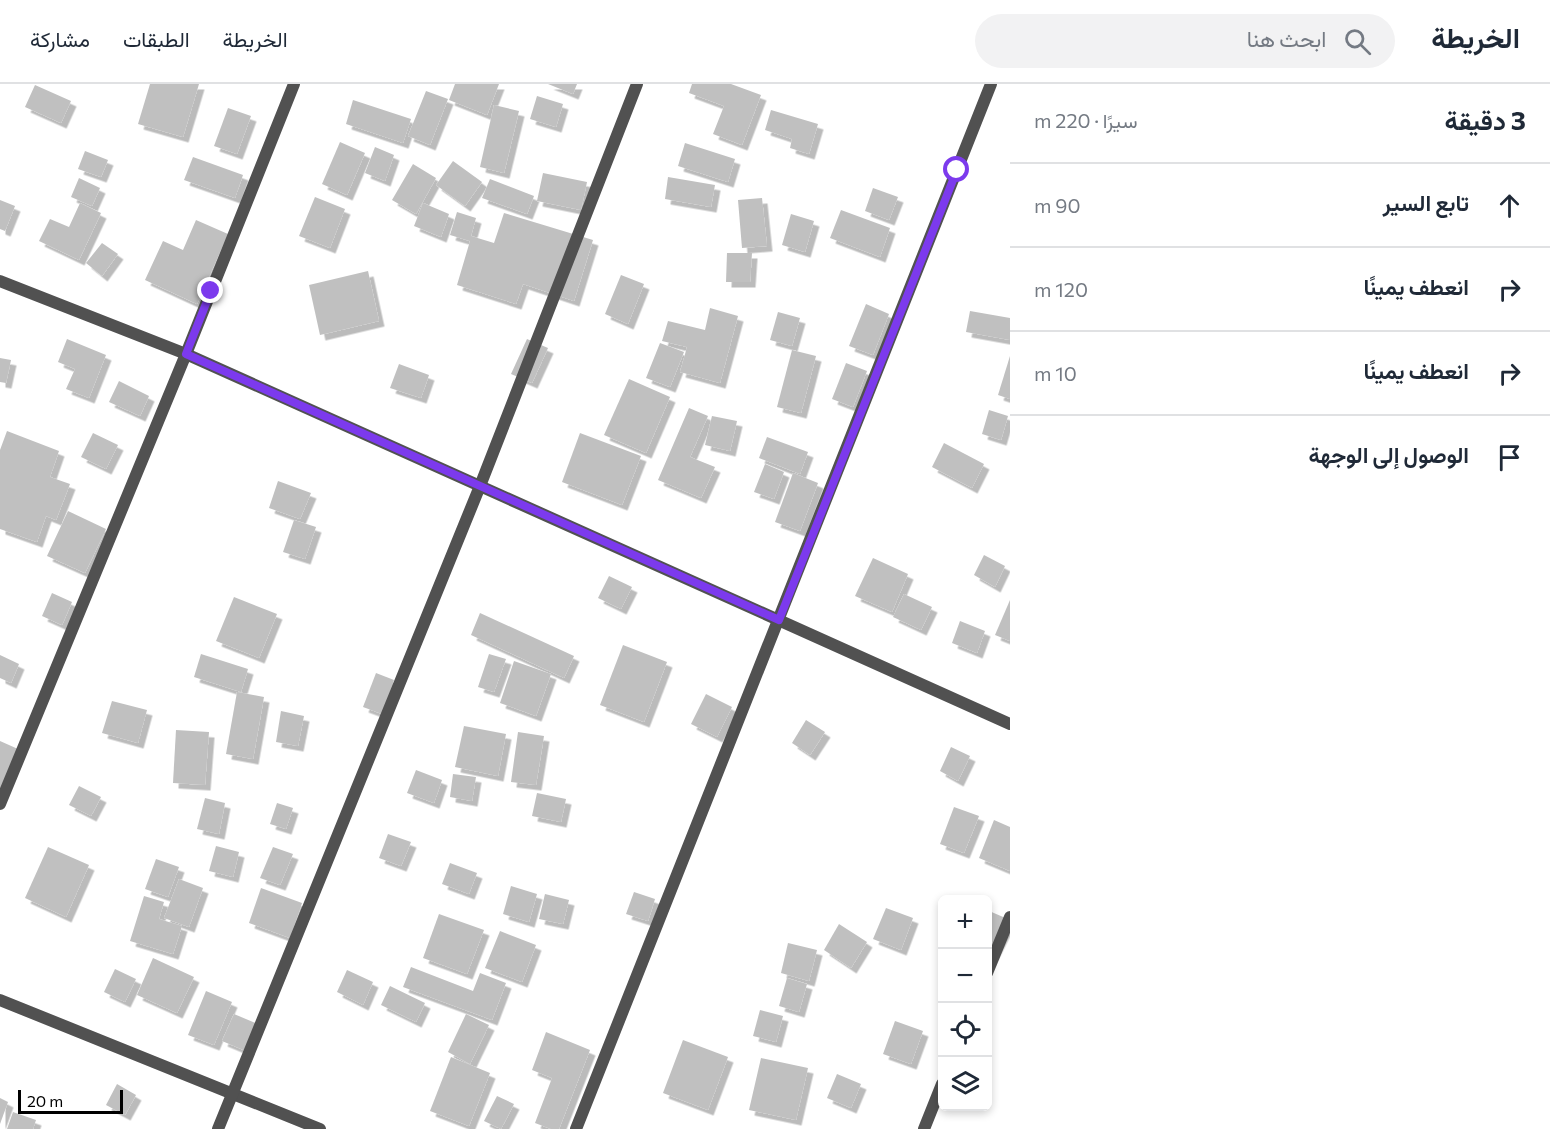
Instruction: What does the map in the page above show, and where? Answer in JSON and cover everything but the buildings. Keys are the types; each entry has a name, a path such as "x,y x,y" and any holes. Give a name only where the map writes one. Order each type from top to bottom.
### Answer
{"street":[{"path":"0,804 186,354 294,84"},
{"path":"218,1129 480,486 637,84"},
{"path":"576,1129 991,84"},
{"path":"0,280 186,354 1010,724"},
{"path":"992,961 1010,917"},
{"path":"0,1000 320,1129"},
{"path":"924,1129 938,1094"}],"route":[{"path":"211,291 186,354 779,620 957,170"}]}
